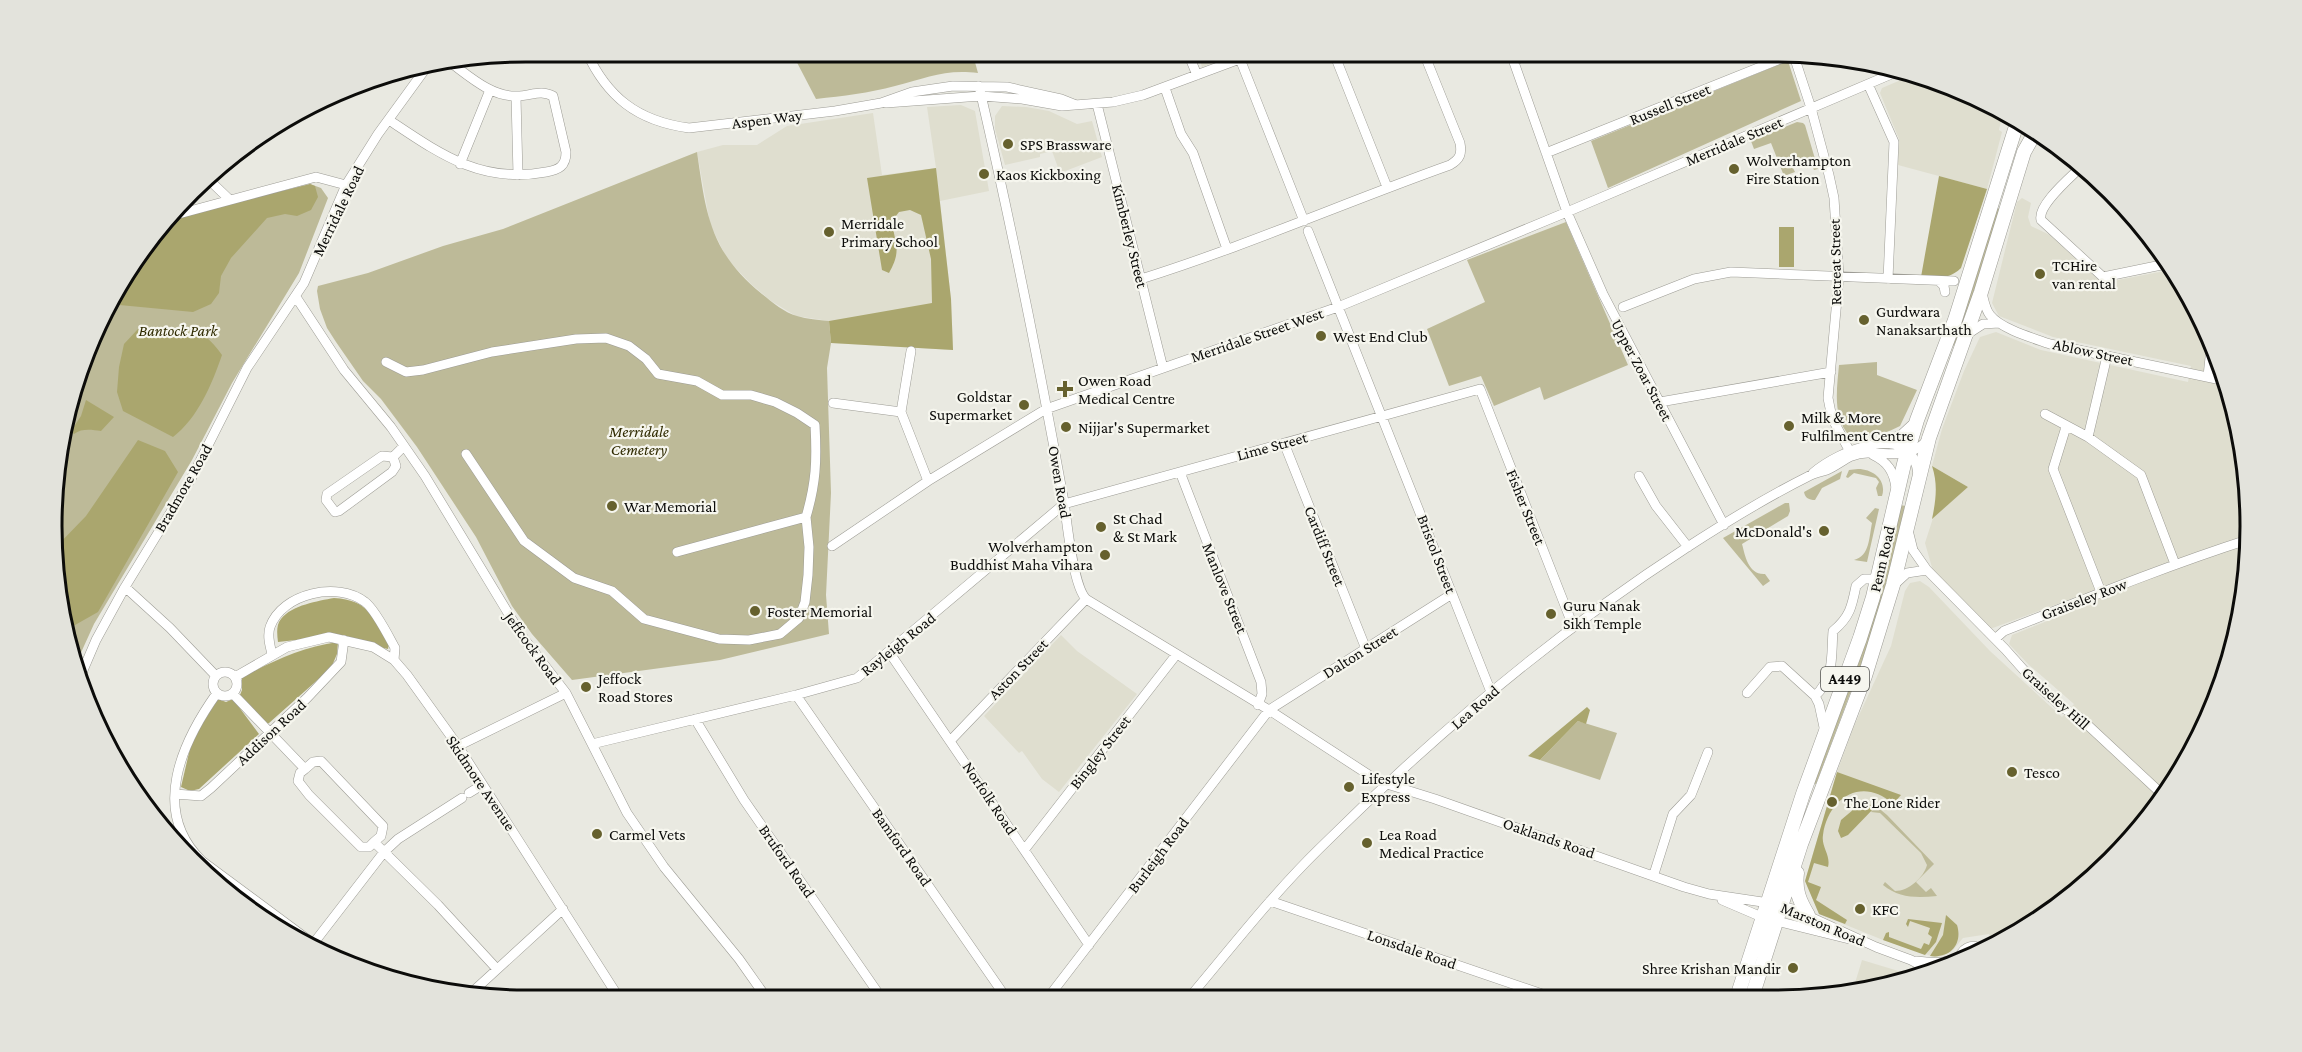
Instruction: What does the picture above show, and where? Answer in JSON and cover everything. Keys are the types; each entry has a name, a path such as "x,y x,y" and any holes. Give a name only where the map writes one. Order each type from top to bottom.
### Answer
{"highway":[{"name":"Penn Road","path":"1754,990 1774,904 1825,732 1860,638 1877,579 1917,420 1955,320 2016,129"},
{"name":"Penn Road","path":"1774,904 1802,844 1865,676 1893,585 1929,438 1982,292 2025,152 2032,139"},
{"path":"1802,844 1796,885 1799,900 1808,915"},
{"name":"Penn Road","path":"1740,990 1770,919"}],"street":[{"name":"Aspen Way","path":"592,62 604,85 624,104 638,113 672,126 689,128 980,91 1062,106 1097,104 1130,99 1232,62"},
{"path":"1192,62 1197,75"},
{"path":"1241,62 1304,221"},
{"path":"1337,62 1387,187"},
{"path":"1141,279 1304,221 1458,160 1461,154 1460,143 1427,62"},
{"name":"Upper Zoar Street","path":"1514,62 1567,213 1606,302 1724,525"},
{"name":"Russell Street","path":"1546,153 1773,62"},
{"name":"Retreat Street","path":"1796,62 1811,108 1833,198 1839,277 1828,407 1849,450"},
{"path":"389,120 439,154 490,174 518,175 552,171 561,167 566,161 566,153 553,96 537,92 516,97 490,90 456,66"},
{"name":"Merridale Road","path":"296,297 309,273 346,185 422,73"},
{"name":"Merridale Street","path":"1567,213 1889,75"},
{"path":"1868,84 1894,142 1888,279"},
{"path":"1165,88 1181,134 1193,153 1227,249"},
{"path":"460,164 490,90"},
{"name":"Owen Road","path":"980,91 1046,409 1080,592 1086,599"},
{"path":"516,97 518,175"},
{"name":"Kimberley Street","path":"1097,104 1163,368"},
{"path":"2076,172 2043,206 2041,220 2103,277 2160,265"},
{"path":"184,213 316,177 346,185"},
{"path":"213,184 230,200"},
{"name":"Merridale Street West","path":"832,546 928,482 1046,409 1338,307 1567,213"},
{"name":"Bristol Street","path":"1308,231 1491,692"},
{"path":"1623,307 1694,279 1740,272 1954,281"},
{"path":"1940,282 1945,292"},
{"path":"1982,292 1989,314 1999,323"},
{"name":"Jeffcock Road","path":"296,297 344,370 404,446 443,504 522,636 566,693 627,813 658,860 761,990"},
{"name":"Bradmore Road","path":"84,668 96,640 125,587 191,479 247,368 296,297"},
{"path":"1965,336 1983,324 1999,323"},
{"name":"Ablow Street","path":"1999,323 2050,344 2216,378"},
{"path":"386,362 395,364 406,372 423,370 492,352 576,339 606,338 629,346 646,359 658,374 697,381 722,396 751,395 775,402 797,413 815,426 817,454 815,486 806,517 809,547 808,575 805,602 799,618 780,634 749,640 719,639 644,619 612,591 574,578 524,541 466,454"},
{"path":"911,351 901,412 928,482"},
{"path":"2088,437 2107,356"},
{"path":"2208,376 2210,360"},
{"path":"1660,402 1831,372"},
{"name":"Lime Street","path":"1064,504 1480,388"},
{"name":"Fisher Street","path":"1480,388 1573,626"},
{"path":"833,403 901,412"},
{"path":"2044,414 2088,437 2141,475 2175,564"},
{"name":"Lea Road","path":"1880,444 1902,434 1917,420"},
{"path":"2066,427 2053,469 2101,592"},
{"path":"1918,477 1917,465 1908,452 1922,446 1929,438"},
{"name":"Cardiff Street","path":"1284,442 1366,650"},
{"name":"Lea Road","path":"1196,990 1270,901 1318,849 1491,692 1573,626 1688,547 1811,475 1822,465 1849,450 1880,444 1894,444 1908,452"},
{"path":"393,457 404,446"},
{"name":"Lea Road","path":"1811,475 1825,471 1854,455 1868,453 1896,455 1908,452"},
{"path":"1868,453 1881,458 1887,464 1894,476 1897,494"},
{"path":"382,456 393,457 396,466 392,472 339,511 332,510 326,500 327,494 382,456"},
{"name":"Manlove Street","path":"1180,472 1262,682 1262,694 1258,705"},
{"path":"1639,476 1656,506 1688,547"},
{"name":"Rayleigh Road","path":"592,744 853,680 1064,504"},
{"path":"678,552 806,517"},
{"name":"Graiseley Hill","path":"1907,527 1913,550 1927,570 2037,685 2063,708 2079,717 2158,790"},
{"name":"Graiseley Row","path":"1995,639 2004,631 2101,592 2240,542"},
{"path":"1893,585 1907,573 1927,570"},
{"path":"1815,696 1832,667 1833,631 1843,623 1852,610 1858,582 1864,579 1877,579"},
{"path":"125,587 170,628 216,676"},
{"name":"Skidmore Avenue","path":"272,654 270,628 276,616 288,604 298,599 330,591 351,595 366,602 395,648 394,660"},
{"name":"Dalton Street","path":"1269,710 1452,594"},
{"path":"1086,599 1387,784"},
{"name":"Aston Street","path":"951,740 1086,599"},
{"name":"Skidmore Avenue","path":"235,676 287,647 329,637 373,647 394,660 458,746 616,990"},
{"name":"Addison Road","path":"175,794 201,796 341,662 344,640"},
{"name":"Norfolk Road","path":"889,652 1089,945"},
{"name":"Bingley Street","path":"1024,849 1176,655"},
{"path":"1747,693 1770,667 1782,666 1815,696 1820,704 1825,732"},
{"path":"228,672 235,676 237,688 233,694 223,696 216,693 213,686 216,676 228,672"},
{"path":"186,842 178,819 175,794 180,762 197,720 216,693"},
{"path":"458,746 566,693"},
{"path":"233,694 305,769"},
{"name":"Bamford Road","path":"796,695 1001,990"},
{"name":"Burleigh Road","path":"1054,990 1269,710"},
{"name":"Bruford Road","path":"695,719 744,800 876,990"},
{"path":"1654,874 1672,814 1691,795 1708,752"},
{"path":"321,761 383,826 381,836 374,842 369,847 361,847 309,795 298,781 300,773 313,762 321,761"},
{"name":"Oaklands Road","path":"1387,784 1654,874 1770,919"},
{"path":"316,940 384,852 398,839 482,785"},
{"path":"374,842 438,905 496,968"},
{"name":"Oaklands Road","path":"1709,894 1774,904"},
{"name":"Lonsdale Road","path":"1270,901 1531,990"},
{"name":"Marston Road","path":"1774,904 1808,915 1923,967"},
{"path":"476,988 563,909"},
{"name":"Marston Road","path":"1770,919 1876,947"},
{"name":"Marston Road","path":"1911,960 1934,963"}],"shaded area":[{"path":"1200,62 1216,62 1202,67"},
{"path":"1903,79 1954,97 2001,120 1999,130 2002,132 1987,189 1898,165 1899,139 1880,93 1882,88"},
{"name":"Merridale Primary School","path":"961,105 975,111 989,191 940,201 951,299 953,350 831,343 829,321 796,316 771,301 727,259 710,224 697,152 723,145 757,145 787,126 873,113 882,175 936,168 927,107"},
{"path":"1002,106 1049,111 1077,124 1092,121 1102,157 1060,173 1052,151 1040,154 1040,157 1005,165 995,129 995,116"},
{"path":"2022,198 2031,203 2028,217 2031,226 2050,235 2102,283 2164,271 2178,294 2205,348 2225,406 2232,435 2240,496 2240,556 2237,587 2225,646 2205,704 2178,758 2145,809 2104,854 2059,895 1990,938 1989,934 1963,938 1953,950 1943,956 1934,957 1883,940 1819,914 1805,881 1837,772 1854,726 1891,646 1905,591 1910,583 1920,581 1929,587 1990,651 2062,717 2074,704 2029,665 2009,644 2012,635 2070,612 2066,601 1990,629 1933,571 1925,543 1933,518 1968,487 1932,466 1942,429 1964,371 1980,337 1996,332 2041,350 2188,382 2191,366 2053,337 1999,316 1992,303 2017,202"},
{"path":"1061,635 1077,651 1137,694 1059,792 1042,779 1022,751 1019,753 984,716"},
{"path":"1862,960 1904,973 1867,982 1855,984"}],"green space":[{"path":"797,62 975,62 978,73 945,73 875,91 816,99"},
{"path":"1786,62 1788,62 1801,101 1608,188 1591,141"},
{"path":"1797,122 1805,125 1818,169 1814,170 1809,159 1792,166 1795,172 1784,176 1771,143 1754,149 1751,141"},
{"name":"Merridale Cemetery","path":"697,152 713,231 731,263 762,294 783,310 792,315 829,321 831,343 827,368 831,493 826,595 829,634 720,660 572,680 532,634 512,606 476,537 417,447 381,399 363,381 336,342 327,328 320,309 318,286 368,273 443,246 503,229"},
{"path":"936,168 951,299 953,350 831,343 829,321 932,303 931,259 921,215 910,210 899,212 892,221 896,247 895,259 889,273 882,270 867,178"},
{"path":"1939,176 1987,189 1961,268 1947,276 1921,277"},
{"name":"Bantock Park","path":"310,184 321,188 328,198 299,273 232,383 192,460 94,624 80,655 70,617 62,556 62,496 65,465 70,435 86,377 109,321 134,278"},
{"path":"310,184 315,186 318,197 311,210 297,216 285,214 267,218 231,258 221,276 219,293 211,304 193,312 118,305 157,243 181,216"},
{"path":"1997,208 2001,209 1979,284 1965,324 1950,350 1973,286"},
{"path":"1566,222 1628,365 1544,400 1540,387 1494,406 1481,376 1449,386 1427,329 1485,302 1467,260"},
{"path":"1779,227 1794,227 1794,267 1779,267"},
{"path":"155,327 193,330 207,338 222,355 209,389 197,410 173,437 123,411 117,392 124,344 138,329"},
{"path":"1877,362 1877,375 1917,390 1900,426 1875,435 1850,436 1840,421 1838,412 1839,365"},
{"path":"86,400 114,417 101,431 84,430 74,434 71,431 81,416"},
{"path":"138,440 165,451 178,472 98,612 72,627 65,587 62,541 86,516"},
{"path":"1932,466 1968,487 1932,519 1936,492"},
{"path":"1849,470 1869,471 1878,477 1883,485 1882,496 1878,496 1876,488 1879,482 1876,478 1854,473 1846,477"},
{"path":"1842,471 1840,479 1822,488 1815,500 1805,496 1804,492"},
{"path":"1785,503 1789,503 1788,516 1742,544 1751,568 1765,574 1770,581 1763,586 1723,538"},
{"path":"1901,505 1905,506 1886,587 1868,646 1816,784 1812,783 1875,613"},
{"path":"1875,508 1879,509 1867,562 1854,560 1866,550 1872,523 1866,518"},
{"path":"334,598 346,599 362,606 373,618 389,644 388,649 332,636 278,642 278,624 286,614 306,604"},
{"path":"338,642 337,654 331,668 269,723 265,725 240,695 242,677 300,651"},
{"path":"218,699 226,702 233,699 259,734 199,789 190,791 181,787 192,740"},
{"path":"1587,707 1590,710 1586,724 1578,721 1540,760 1528,756"},
{"path":"1578,721 1617,733 1600,780 1540,760"},
{"path":"1837,772 1901,795 1893,804 1870,792 1848,795 1839,802 1826,822 1823,843 1828,867 1814,863 1808,882 1821,887 1816,900 1847,920 1845,924 1819,914 1805,881"},
{"path":"1860,804 1876,806 1848,835 1841,838 1838,831 1841,820"},
{"path":"1876,806 1934,864 1916,882 1926,892 1931,888 1937,896 1908,896 1895,892 1883,885 1885,882 1895,891 1905,889 1919,878 1927,865 1921,853 1880,813 1871,812"},
{"path":"1946,915 1957,925 1956,944 1949,953 1930,956 1943,935"},
{"path":"1908,919 1942,923 1936,942 1925,955 1883,940 1889,932 1889,937 1921,949 1924,943 1929,945 1932,937 1928,934 1930,928 1910,921 1908,927 1906,924"}],"place":[{"name":"SPS Brassware","path":"1008,144"},
{"name":"Wolverhampton Fire Station","path":"1734,169"},
{"name":"Kaos Kickboxing","path":"984,174"},
{"name":"Merridale Primary School","path":"829,232"},
{"name":"TCHire van rental","path":"2040,274"},
{"name":"Gurdwara Nanaksarthath","path":"1864,320"},
{"name":"West End Club","path":"1321,336"},
{"name":"Owen Road Medical Centre","path":"1065,389"},
{"name":"Goldstar Supermarket","path":"1024,405"},
{"name":"Milk & More Fulfilment Centre","path":"1789,426"},
{"name":"Nijjar's Supermarket","path":"1066,427"},
{"name":"War Memorial","path":"612,506"},
{"name":"St Chad & St Mark","path":"1101,527"},
{"name":"McDonald's","path":"1824,531"},
{"name":"Wolverhampton Buddhist Maha Vihara","path":"1105,555"},
{"name":"Foster Memorial","path":"755,611"},
{"name":"Guru Nanak Sikh Temple","path":"1551,614"},
{"name":"Jeffock Road Stores","path":"586,687"},
{"name":"Tesco","path":"2012,772"},
{"name":"Lifestyle Express","path":"1349,787"},
{"name":"The Lone Rider","path":"1832,802"},
{"name":"Carmel Vets","path":"597,834"},
{"name":"Lea Road Medical Practice","path":"1367,843"},
{"name":"KFC","path":"1860,909"},
{"name":"Shree Krishan Mandir","path":"1793,968"}]}
